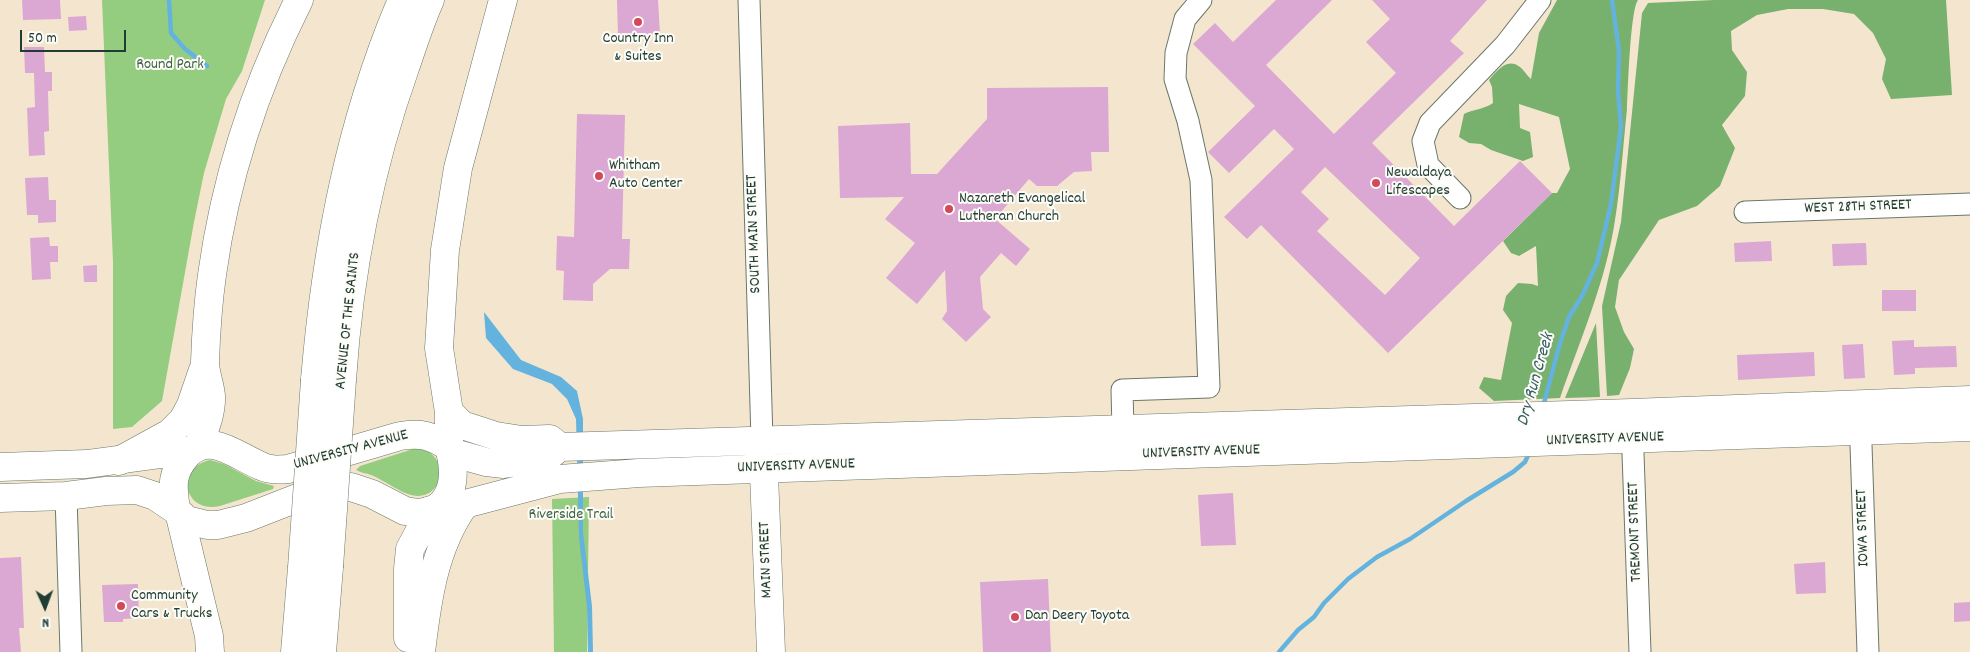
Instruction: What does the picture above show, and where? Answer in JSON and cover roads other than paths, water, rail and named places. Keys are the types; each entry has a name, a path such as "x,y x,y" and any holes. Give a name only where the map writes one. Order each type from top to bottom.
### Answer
{"main road":[{"path":"119,461 170,434 182,420 191,405 205,364 212,275 221,222 232,175 261,86 299,0"},
{"name":"AVENUE OF THE SAINTS","path":"322,652 316,568 315,380 320,319 335,218 359,121 402,0"},
{"name":"AVENUE OF THE SAINTS","path":"295,652 316,568 342,380 346,321 354,263 372,180 399,86 430,0"},
{"path":"408,652 408,569 410,549 433,510 444,504 452,480 453,462 450,449 449,412 439,348 446,250 458,168 503,0"},
{"path":"205,364 211,397 210,413 195,448 179,463 173,488 210,636 210,652"},
{"name":"UNIVERSITY AVENUE","path":"0,498 66,496 106,490 137,490 155,496 197,524 218,525 246,518 323,488 351,487 372,494 405,511 419,513 465,504 560,479 593,476 764,467 1566,441 1632,426 1860,404 1970,400"},
{"path":"449,412 462,425 496,436 522,440 550,439 560,447"},
{"name":"UNIVERSITY AVENUE","path":"0,467 119,461 213,444 224,447 261,466 275,470 288,469 400,436 419,433 433,437 450,449 486,462 504,464 546,458 560,447 1572,415 1632,426 1861,430 1970,428"},
{"name":"SOUTH MAIN STREET","path":"762,440 764,467"},
{"name":"MAIN STREET","path":"764,467 771,652"},
{"path":"421,652 431,580 455,517 465,504"}],"street":[{"name":"SOUTH MAIN STREET","path":"749,0 762,440"},
{"path":"1123,429 1122,390 1209,387 1202,180 1188,121 1175,79 1176,53 1185,19 1201,0"},
{"path":"1460,198 1428,165 1423,141 1430,124 1505,45 1540,0"},
{"name":"WEST 28TH STREET","path":"1745,212 1970,204"},
{"name":"IOWA STREET","path":"1860,404 1868,652"},
{"name":"TREMONT STREET","path":"1632,426 1640,652"},
{"path":"66,496 71,652"}],"water":[{"path":"484,312 521,360 561,377 577,391 583,419 583,532 592,606 593,652 588,652 587,607 579,538 576,419 567,399 552,384 513,369 486,338"}],"waterway":[{"path":"169,0 171,33 185,49 207,66"},
{"name":"Dry Run Creek","path":"1543,407 1569,317 1582,296 1597,263 1611,204 1621,127 1618,89 1619,51 1612,0"},
{"name":"Dry Run Creek","path":"1279,652 1348,579 1377,557 1410,539 1513,472 1525,462 1529,453"}],"place":[{"name":"Country Inn & Suites","path":"638,22"},
{"name":"Whitham Auto Center","path":"599,176"},
{"name":"Newaldaya Lifescapes","path":"1376,183"},
{"name":"Nazareth Evangelical Lutheran Church","path":"949,209"},
{"name":"Community Cars & Trucks","path":"121,606"},
{"name":"Dan Deery Toyota","path":"1015,617"}],"park label":[{"name":"Round Park","path":"170,66"},
{"name":"Riverside Trail","path":"571,516"}]}
